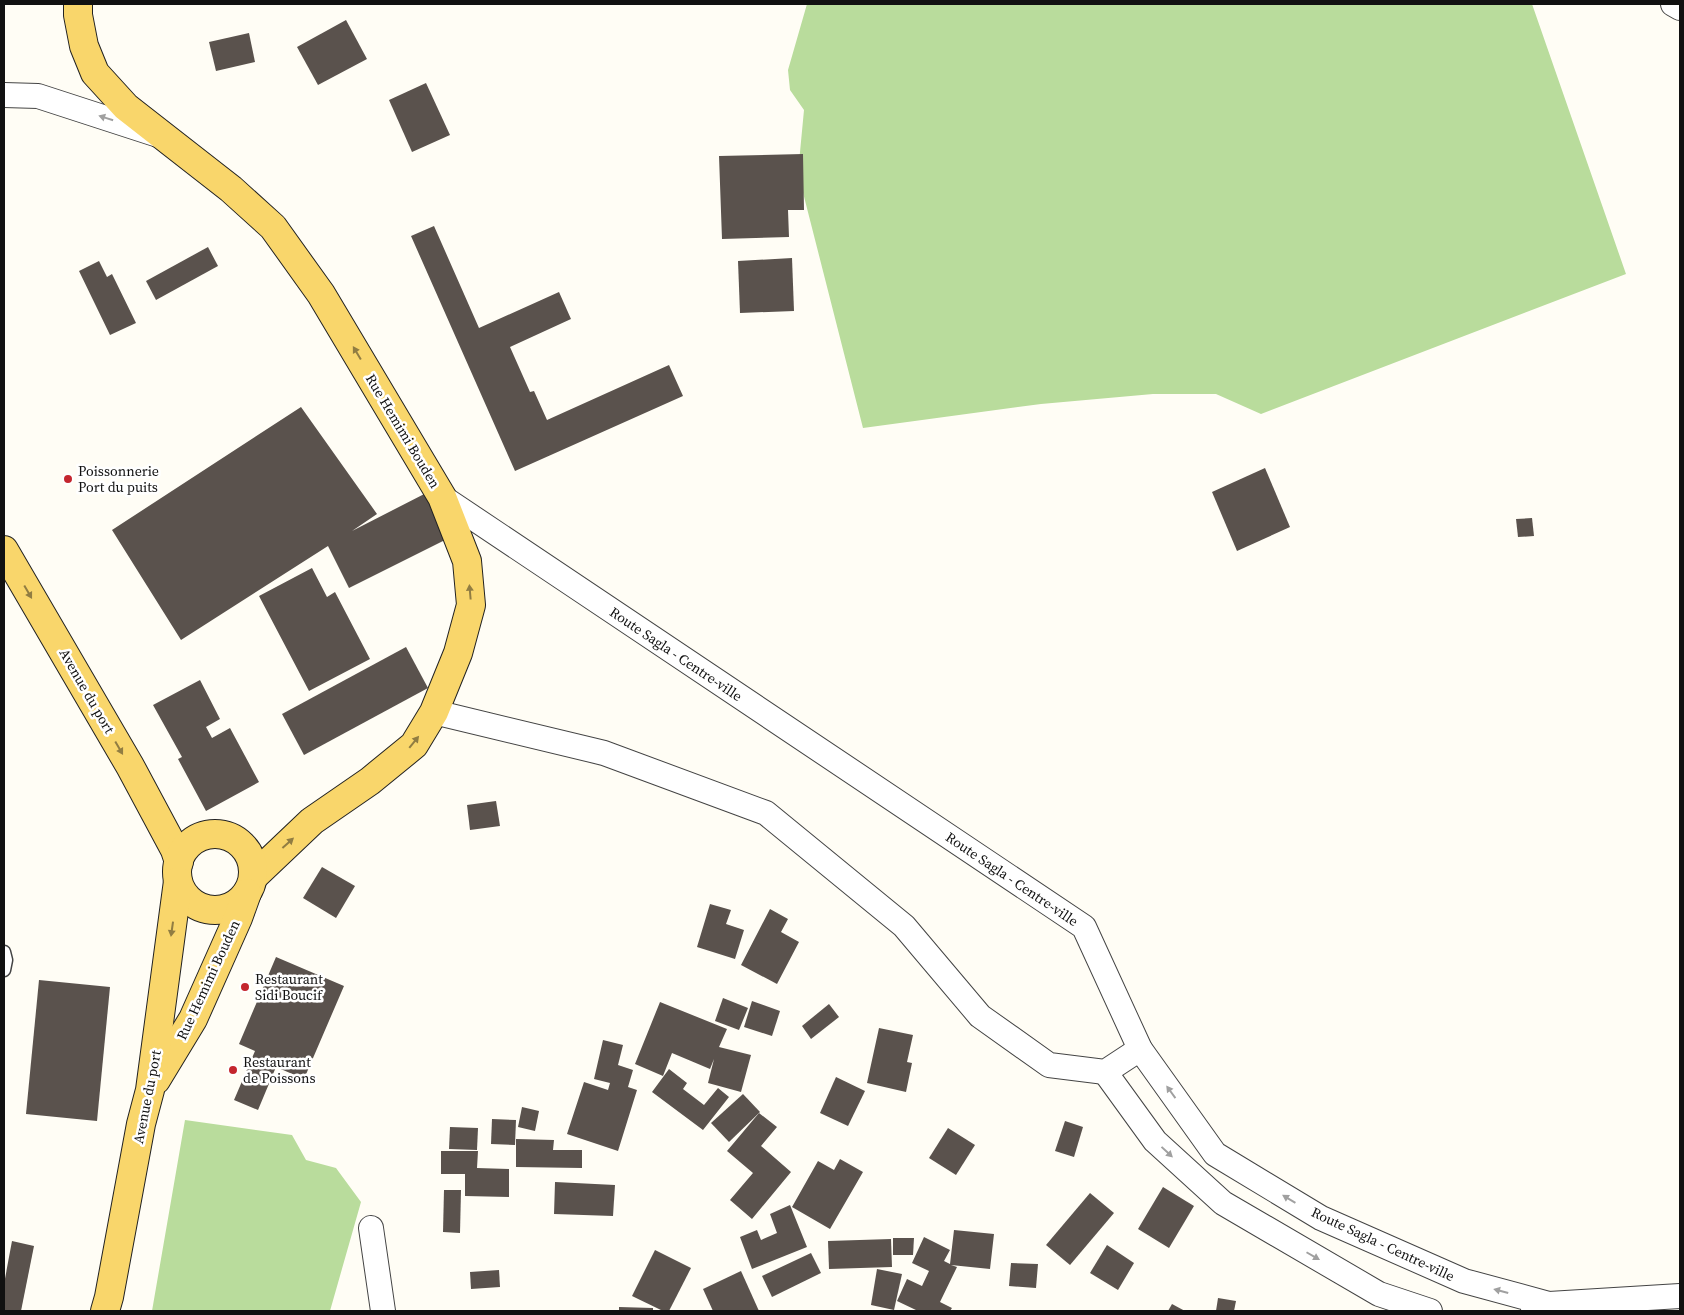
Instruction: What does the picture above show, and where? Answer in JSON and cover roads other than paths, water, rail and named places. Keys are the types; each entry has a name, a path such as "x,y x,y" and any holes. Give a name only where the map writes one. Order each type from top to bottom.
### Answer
{"main road":[{"name":"Rue Hemimi Bouden","path":"78,4 78,15 84,46 95,73 126,107 231,188 273,227 321,294 442,497 467,560 471,605 458,654 434,712 414,745 370,781 312,821 250,885 238,918 193,1020 150,1090"},
{"name":"Avenue du port","path":"4,550 130,766 175,850 178,871 150,1090 141,1124 105,1311"},
{"path":"216,834 229,837 240,843 248,853 252,865 250,885 238,902 227,908 214,910 202,908 191,902 183,892 178,871 184,850 193,841 204,836 216,834"}],"street":[{"path":"1673,4 1680,8"},
{"path":"4,95 38,96 169,139"},
{"name":"Route Sagla - Centre-ville","path":"442,497 1084,927 1140,1049 1215,1154 1321,1218 1464,1281 1548,1304"},
{"path":"434,712 604,753 766,813 904,926 980,1016 1049,1065 1105,1072 1140,1049"},
{"path":"1105,1072 1155,1141 1223,1203 1379,1294 1430,1311"},
{"path":"371,1228 383,1311"},
{"name":"Route Sagla - Centre-ville","path":"1521,1311 1548,1304 1680,1296"}],"lane":[{"path":"4,952 6,960 4,970"}],"place":[{"name":"Poissonnerie Port du puits","path":"68,479"},
{"name":"Restaurant Sidi Boucif","path":"245,987"},
{"name":"Restaurant de Poissons","path":"233,1070"}]}
